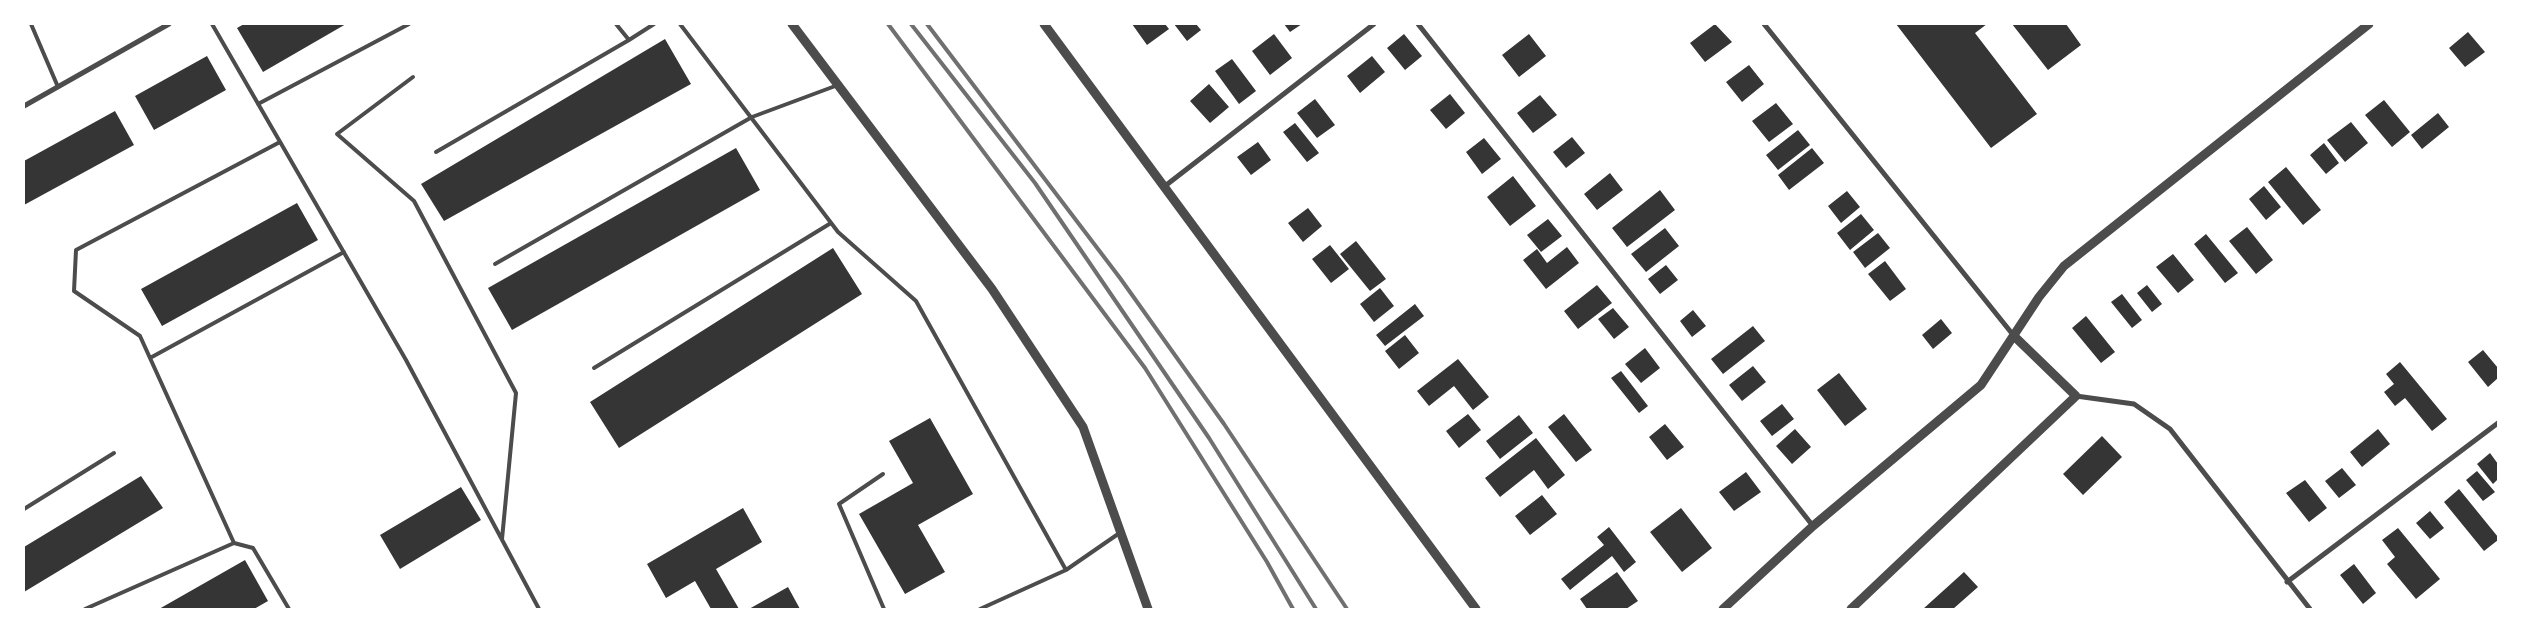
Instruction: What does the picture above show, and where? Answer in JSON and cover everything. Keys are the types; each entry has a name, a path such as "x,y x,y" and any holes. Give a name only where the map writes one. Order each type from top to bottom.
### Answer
{"street":[{"path":"24,106 169,24"},
{"path":"792,24 992,289 1083,427 1148,609"},
{"path":"1044,24 1476,609"},
{"path":"1164,186 1374,24"},
{"path":"1418,24 1814,526"},
{"path":"1764,24 2014,336 2076,396 2134,404 2170,429 2287,582 2310,609"},
{"path":"1723,609 1814,526 1981,385 2039,297 2064,266 2370,24"},
{"path":"1851,609 2076,396"},
{"path":"2287,582 2498,423"}],"lane":[{"path":"31,24 58,87"},
{"path":"212,24 406,360 539,609"},
{"path":"258,104 409,24"},
{"path":"616,24 629,40"},
{"path":"436,152 654,24"},
{"path":"680,24 838,232 916,301 1066,570"},
{"path":"414,77 337,134 414,201 516,393 502,539"},
{"path":"494,264 752,117 838,85"},
{"path":"234,543 140,336 74,291 76,250 280,142"},
{"path":"594,368 831,223"},
{"path":"150,358 344,252"},
{"path":"24,509 114,453"},
{"path":"883,474 839,504 884,609"},
{"path":"980,609 1066,570 1121,532"},
{"path":"85,609 234,543 253,548 289,609"}],"building":[{"path":"244,24 346,24 263,72 237,28"},
{"path":"1132,24 1165,24 1169,29 1147,45"},
{"path":"1174,24 1196,24 1201,30 1187,41"},
{"path":"1284,24 1302,24 1290,32"},
{"path":"1715,24 1732,42 1705,62 1690,43"},
{"path":"1896,24 1987,24 1975,33 2037,114 1991,148"},
{"path":"2012,24 2066,24 2081,45 2048,70"},
{"path":"2468,32 2485,52 2465,67 2449,48"},
{"path":"1274,34 1292,58 1270,75 1252,51"},
{"path":"1404,34 1422,56 1405,70 1387,48"},
{"path":"1529,34 1546,56 1519,77 1502,55"},
{"path":"665,39 691,84 444,221 421,184"},
{"path":"207,56 226,90 154,130 135,96"},
{"path":"1372,56 1385,72 1360,93 1347,76"},
{"path":"1232,59 1256,91 1239,104 1215,71"},
{"path":"1749,65 1764,84 1742,102 1726,82"},
{"path":"1209,84 1229,107 1210,123 1190,101"},
{"path":"1450,94 1465,113 1446,129 1430,110"},
{"path":"1540,95 1557,115 1533,133 1517,113"},
{"path":"1315,99 1335,125 1317,138 1297,113"},
{"path":"2384,100 2410,132 2392,147 2365,115"},
{"path":"1776,103 1793,124 1769,142 1752,121"},
{"path":"115,111 134,145 24,205 24,161"},
{"path":"2438,113 2449,127 2422,149 2411,135"},
{"path":"2351,122 2368,143 2345,162 2327,140"},
{"path":"1295,123 1319,153 1307,162 1283,132"},
{"path":"1798,130 1810,145 1778,170 1766,155"},
{"path":"1572,137 1585,153 1566,168 1553,152"},
{"path":"1484,138 1501,159 1482,174 1466,152"},
{"path":"1258,142 1271,160 1251,175 1237,157"},
{"path":"2324,143 2339,163 2326,174 2310,155"},
{"path":"736,148 760,190 512,330 488,288"},
{"path":"1812,148 1824,163 1789,190 1778,175"},
{"path":"2286,167 2321,210 2303,225 2268,182"},
{"path":"1610,173 1623,190 1597,210 1584,194"},
{"path":"1513,176 1536,206 1510,226 1487,197"},
{"path":"2264,186 2281,207 2266,220 2249,199"},
{"path":"1660,190 1675,210 1627,247 1612,228"},
{"path":"1847,191 1860,207 1841,223 1828,206"},
{"path":"297,203 318,240 162,326 141,289"},
{"path":"1308,208 1322,226 1303,242 1288,223"},
{"path":"1861,214 1874,230 1850,250 1837,233"},
{"path":"1548,219 1562,236 1541,252 1527,235"},
{"path":"2247,227 2273,260 2256,274 2229,241"},
{"path":"1665,228 1679,246 1646,272 1631,254"},
{"path":"1878,233 1890,248 1865,268 1853,252"},
{"path":"2206,234 2238,273 2225,283 2194,244"},
{"path":"1356,241 1386,279 1370,291 1340,254"},
{"path":"1330,245 1349,269 1331,283 1312,259"},
{"path":"1567,247 1579,263 1546,289 1523,260 1537,249 1547,263"},
{"path":"833,248 862,294 619,448 590,402"},
{"path":"2173,254 2194,280 2178,293 2156,267"},
{"path":"1885,261 1906,289 1890,301 1868,274"},
{"path":"1666,265 1678,280 1660,294 1648,279"},
{"path":"1597,285 1612,303 1578,329 1564,311"},
{"path":"2147,285 2162,304 2152,312 2137,293"},
{"path":"1380,288 1394,306 1374,322 1360,304"},
{"path":"2122,294 2142,320 2132,328 2111,302"},
{"path":"1415,304 1424,316 1385,346 1376,335"},
{"path":"1613,308 1629,327 1614,339 1598,319"},
{"path":"1693,310 1706,326 1692,337 1680,321"},
{"path":"2086,316 2115,352 2101,363 2072,328"},
{"path":"1941,319 1952,333 1933,349 1922,335"},
{"path":"1753,326 1765,341 1723,374 1711,359"},
{"path":"1405,335 1419,353 1399,369 1385,351"},
{"path":"1645,348 1660,368 1641,383 1625,364"},
{"path":"2483,350 2498,368 2498,378 2488,387 2468,362"},
{"path":"1458,359 1489,397 1473,410 1454,386 1429,406 1417,391"},
{"path":"2400,362 2447,419 2432,431 2405,398 2395,406 2384,392 2394,384 2386,374"},
{"path":"1753,366 1766,382 1742,401 1729,385"},
{"path":"1621,371 1648,406 1639,413 1611,378"},
{"path":"1839,373 1867,409 1845,426 1817,390"},
{"path":"1782,404 1794,419 1772,436 1760,421"},
{"path":"1468,414 1481,430 1459,448 1446,431"},
{"path":"1564,414 1592,450 1576,462 1548,427"},
{"path":"1519,415 1533,433 1500,459 1486,441"},
{"path":"930,418 973,494 918,525 945,572 905,594 859,514 913,483 889,441"},
{"path":"1665,424 1684,447 1667,460 1649,437"},
{"path":"1795,429 1811,447 1792,464 1776,446"},
{"path":"2378,429 2390,444 2362,467 2350,452"},
{"path":"2102,436 2122,457 2083,495 2063,474"},
{"path":"1536,438 1565,475 1548,489 1534,470 1500,497 1485,478"},
{"path":"2490,453 2498,464 2498,479 2493,484 2477,464"},
{"path":"2342,468 2356,485 2339,498 2325,481"},
{"path":"2477,471 2495,492 2483,501 2466,480"},
{"path":"1746,472 1761,492 1734,511 1719,492"},
{"path":"141,476 163,508 24,592 24,547"},
{"path":"2305,480 2327,508 2309,522 2286,493"},
{"path":"461,487 481,520 400,569 380,535"},
{"path":"2459,489 2498,537 2498,540 2484,551 2444,502"},
{"path":"1542,495 1557,514 1530,535 1515,516"},
{"path":"743,508 762,542 716,569 739,609 711,609 695,581 666,598 647,564"},
{"path":"1681,508 1712,548 1682,572 1650,532"},
{"path":"2430,511 2444,528 2430,539 2416,523"},
{"path":"1609,527 1636,562 1624,572 1612,556 1570,590 1561,579 1604,545 1597,537"},
{"path":"2398,528 2440,579 2416,599 2387,564 2395,557 2382,540"},
{"path":"245,560 268,601 254,609 159,609"},
{"path":"2354,564 2376,593 2363,604 2340,575"},
{"path":"1617,572 1638,601 1626,609 1587,609 1580,599"},
{"path":"1964,572 1978,587 1953,609 1923,609"},
{"path":"788,587 800,609 749,609"}],"railway":[{"path":"888,24 1145,368 1267,562 1293,609"},
{"path":"911,24 1035,183 1209,438 1316,609"},
{"path":"927,24 1120,278 1224,424 1347,609"}]}
